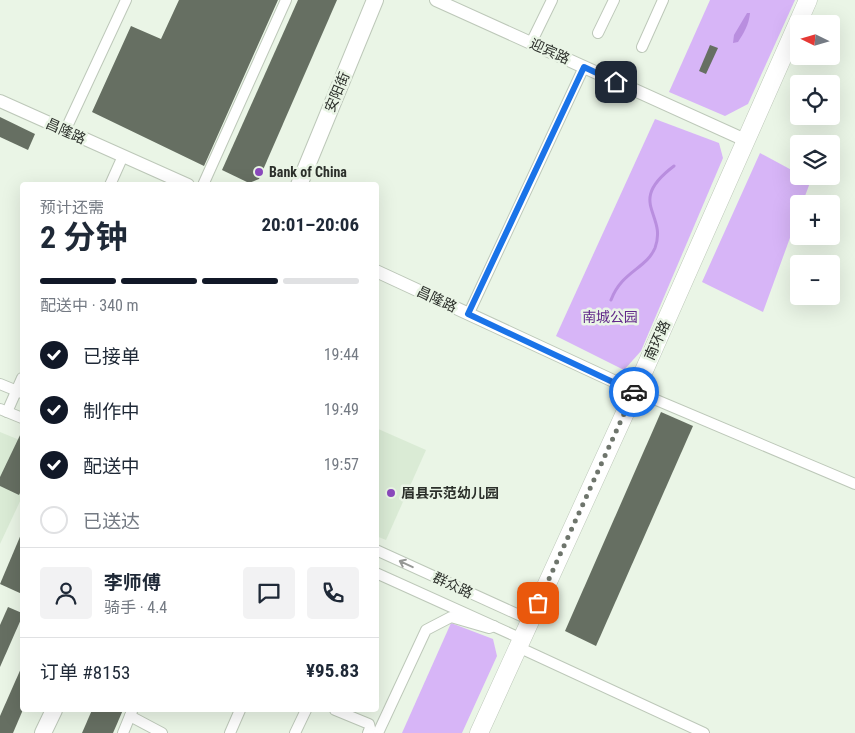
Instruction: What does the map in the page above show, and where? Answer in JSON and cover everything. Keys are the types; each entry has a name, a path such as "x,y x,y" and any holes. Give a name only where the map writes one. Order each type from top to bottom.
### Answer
{"highway":[{"name":"南环路","path":"479,733 635,391 808,0"}],"main road":[{"name":"安阳街","path":"300,182 375,0"},
{"path":"43,733 53,712"}],"street":[{"path":"66,131 126,0"},
{"path":"204,182 286,0"},
{"name":"迎宾路","path":"436,0 745,140"},
{"path":"531,43 552,0"},
{"path":"598,33 614,0"},
{"path":"642,47 663,0"},
{"path":"468,314 584,67"},
{"name":"昌隆路","path":"0,101 181,182"},
{"path":"111,182 123,156"},
{"name":"昌隆路","path":"379,272 635,391"},
{"path":"0,384 20,392 4,410 20,417"},
{"path":"635,391 855,484"},
{"name":"群众路","path":"379,551 530,620"},
{"name":"群众路","path":"379,575 494,626 520,643 704,733"},
{"path":"378,733 426,630 451,617 489,628 494,626"},
{"path":"230,733 239,712"},
{"path":"294,733 305,712"},
{"path":"341,712 369,724 368,733"},
{"path":"123,733 132,713 162,733"}],"shaded area":[{"path":"747,13 750,13 746,28 738,42 733,43 734,35"},
{"name":"眉县示范幼儿园","path":"379,429 426,450 386,540 379,537"},
{"path":"0,432 20,440 20,501 0,544"}],"green space":[{"path":"710,0 795,0 748,104 725,116 669,92"},
{"name":"南城公园","path":"655,119 719,143 723,158 641,351 624,370 556,336"},
{"path":"760,153 790,169 790,185 809,185 805,195 790,195 790,238 763,312 702,282"},
{"path":"451,623 493,639 497,656 462,733 402,733"}],"building":[{"path":"179,0 278,0 204,166 92,112 131,26 161,39"},
{"path":"298,0 337,0 259,179 247,182 222,170"},
{"path":"710,45 718,48 706,74 699,71"},
{"path":"0,117 35,134 28,150 0,137"},
{"path":"661,412 693,426 596,646 565,631"},
{"path":"20,435 19,495 0,486 0,477"},
{"path":"20,537 20,593 0,584"},
{"path":"8,607 20,612 20,622 0,667 0,625"},
{"path":"20,671 20,712 22,712 13,733 0,733 0,716"},
{"path":"91,712 122,712 113,733 82,733"}],"waterway":[{"path":"611,300 621,283 646,261 655,248 658,236 651,208 652,190 660,179 674,166"}],"way so far":[{"path":"538,603 634,392"}],"place":[{"name":"Bank of China","path":"259,172"},
{"name":"眉县示范幼儿园","path":"391,493"}],"route":[{"path":"616,82 584,67 468,314 634,392"}]}
